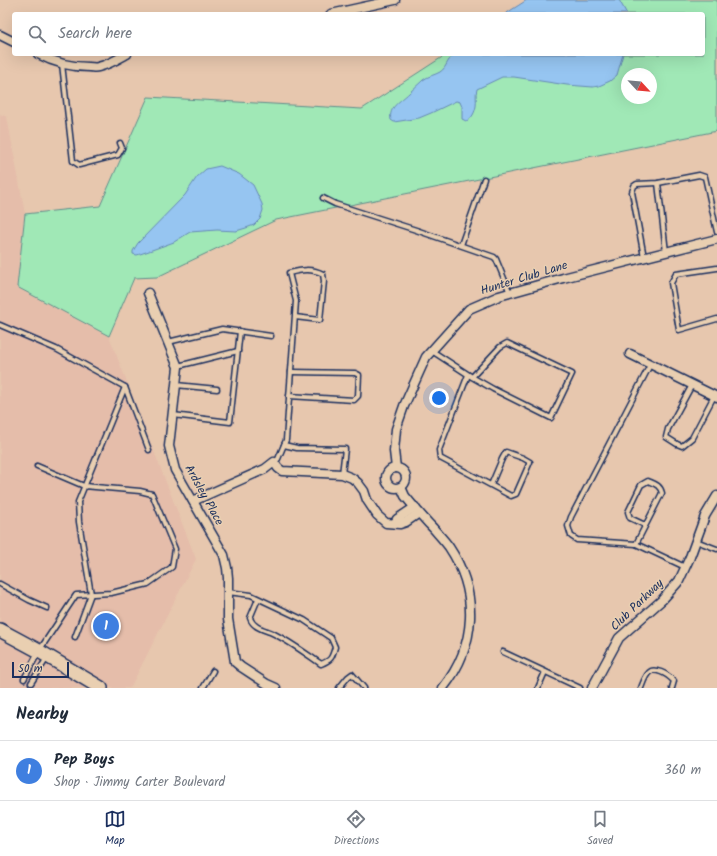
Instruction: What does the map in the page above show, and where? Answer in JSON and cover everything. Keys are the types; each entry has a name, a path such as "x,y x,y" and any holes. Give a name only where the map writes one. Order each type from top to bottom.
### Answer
{"main road":[{"path":"0,630 44,654 90,685 101,688"}],"street":[{"path":"340,12 395,0"},
{"path":"0,35 12,41"},
{"path":"41,56 48,60 62,64 83,67 98,67 123,56"},
{"name":"Hunter Club Lane","path":"396,468 394,451 396,430 404,406 426,357 469,309 491,299 563,278 717,240"},
{"name":"Ardsley Place","path":"148,293 178,366 169,446 175,470 224,555 227,568 228,619 235,662 267,684 276,688"},
{"path":"630,354 716,396"},
{"path":"193,501 264,469 274,462 282,471 342,474 352,478 364,491 373,510 386,522 400,524 406,522 417,510"},
{"path":"396,468 402,469 406,475 406,483 399,488 391,487 386,481 387,473 396,468"},
{"path":"401,487 405,496 448,545 458,562 466,582 470,618 465,648 454,673 443,688"},
{"name":"Club Parkway","path":"592,688 619,638 662,600 679,580 705,516 717,496"}],"lane":[{"path":"62,64 73,161 79,165 118,154 122,148 120,143"},
{"path":"644,258 632,192 636,184 658,183 699,175 705,177 717,232"},
{"path":"461,245 484,179"},
{"path":"658,183 666,252"},
{"path":"323,198 335,204 487,254 496,259 510,293"},
{"path":"717,268 676,274 670,283 679,330 717,319"},
{"path":"274,462 278,459 286,440 296,301 289,273 301,270 316,271 323,274 324,281 320,320 295,317"},
{"path":"0,325 56,349 125,387 150,450"},
{"path":"168,342 222,329 271,336"},
{"path":"173,415 230,422 240,331"},
{"path":"431,351 470,376 493,389 551,418 572,374 507,343 500,347 470,376 439,450 440,458 511,496 516,494 530,462 506,452 491,485"},
{"path":"178,366 238,351"},
{"path":"650,365 571,517 568,526 571,536 577,540 636,544 685,567"},
{"path":"289,396 354,400 358,396 359,375 355,373 291,372"},
{"path":"176,385 217,389"},
{"path":"692,385 668,429 666,437 677,444 682,446 692,438 716,396"},
{"path":"75,637 91,594 79,522 78,502 125,387"},
{"path":"284,445 297,448 345,449 342,474"},
{"path":"31,683 44,654 76,595 111,593 148,584 172,567 175,549 152,494 140,491 84,486 37,466"},
{"path":"636,544 662,493 661,488 648,481 641,485 628,512 630,518 645,525"},
{"path":"696,541 717,549"},
{"path":"0,584 47,608"},
{"path":"227,592 251,595 304,620 331,638 335,646 329,661 321,664 278,636 254,625 250,618 258,599"},
{"path":"503,652 580,688"},
{"path":"24,679 44,654"},
{"path":"641,688 644,680 653,670 670,676 674,682 672,688"},
{"path":"203,688 213,671"},
{"path":"538,688 545,672"},
{"path":"339,688 352,674 364,688"}],"shaded area":[{"path":"0,114 7,117 25,214 17,287 109,336 196,559 130,688 0,688"}],"green space":[{"path":"531,0 717,0 717,131 276,220 157,277 134,278 109,336 17,287 25,214 100,206 148,97 362,109 444,56 705,56 705,12 512,12"}],"water":[{"path":"527,0 619,0 626,12 508,12"},
{"path":"453,56 622,56 617,75 610,81 599,86 567,85 514,77 502,77 477,89 475,111 472,117 466,121 462,119 462,107 460,102 456,101 419,118 394,122 391,120 391,111 393,108 423,80 443,70"},
{"path":"220,166 239,174 253,185 262,204 263,210 260,219 254,225 236,231 217,230 190,232 174,242 137,255 133,254 133,251 138,243 185,195 197,177 206,169"}],"place":[{"name":"Pep Boys","path":"106,626"}]}
